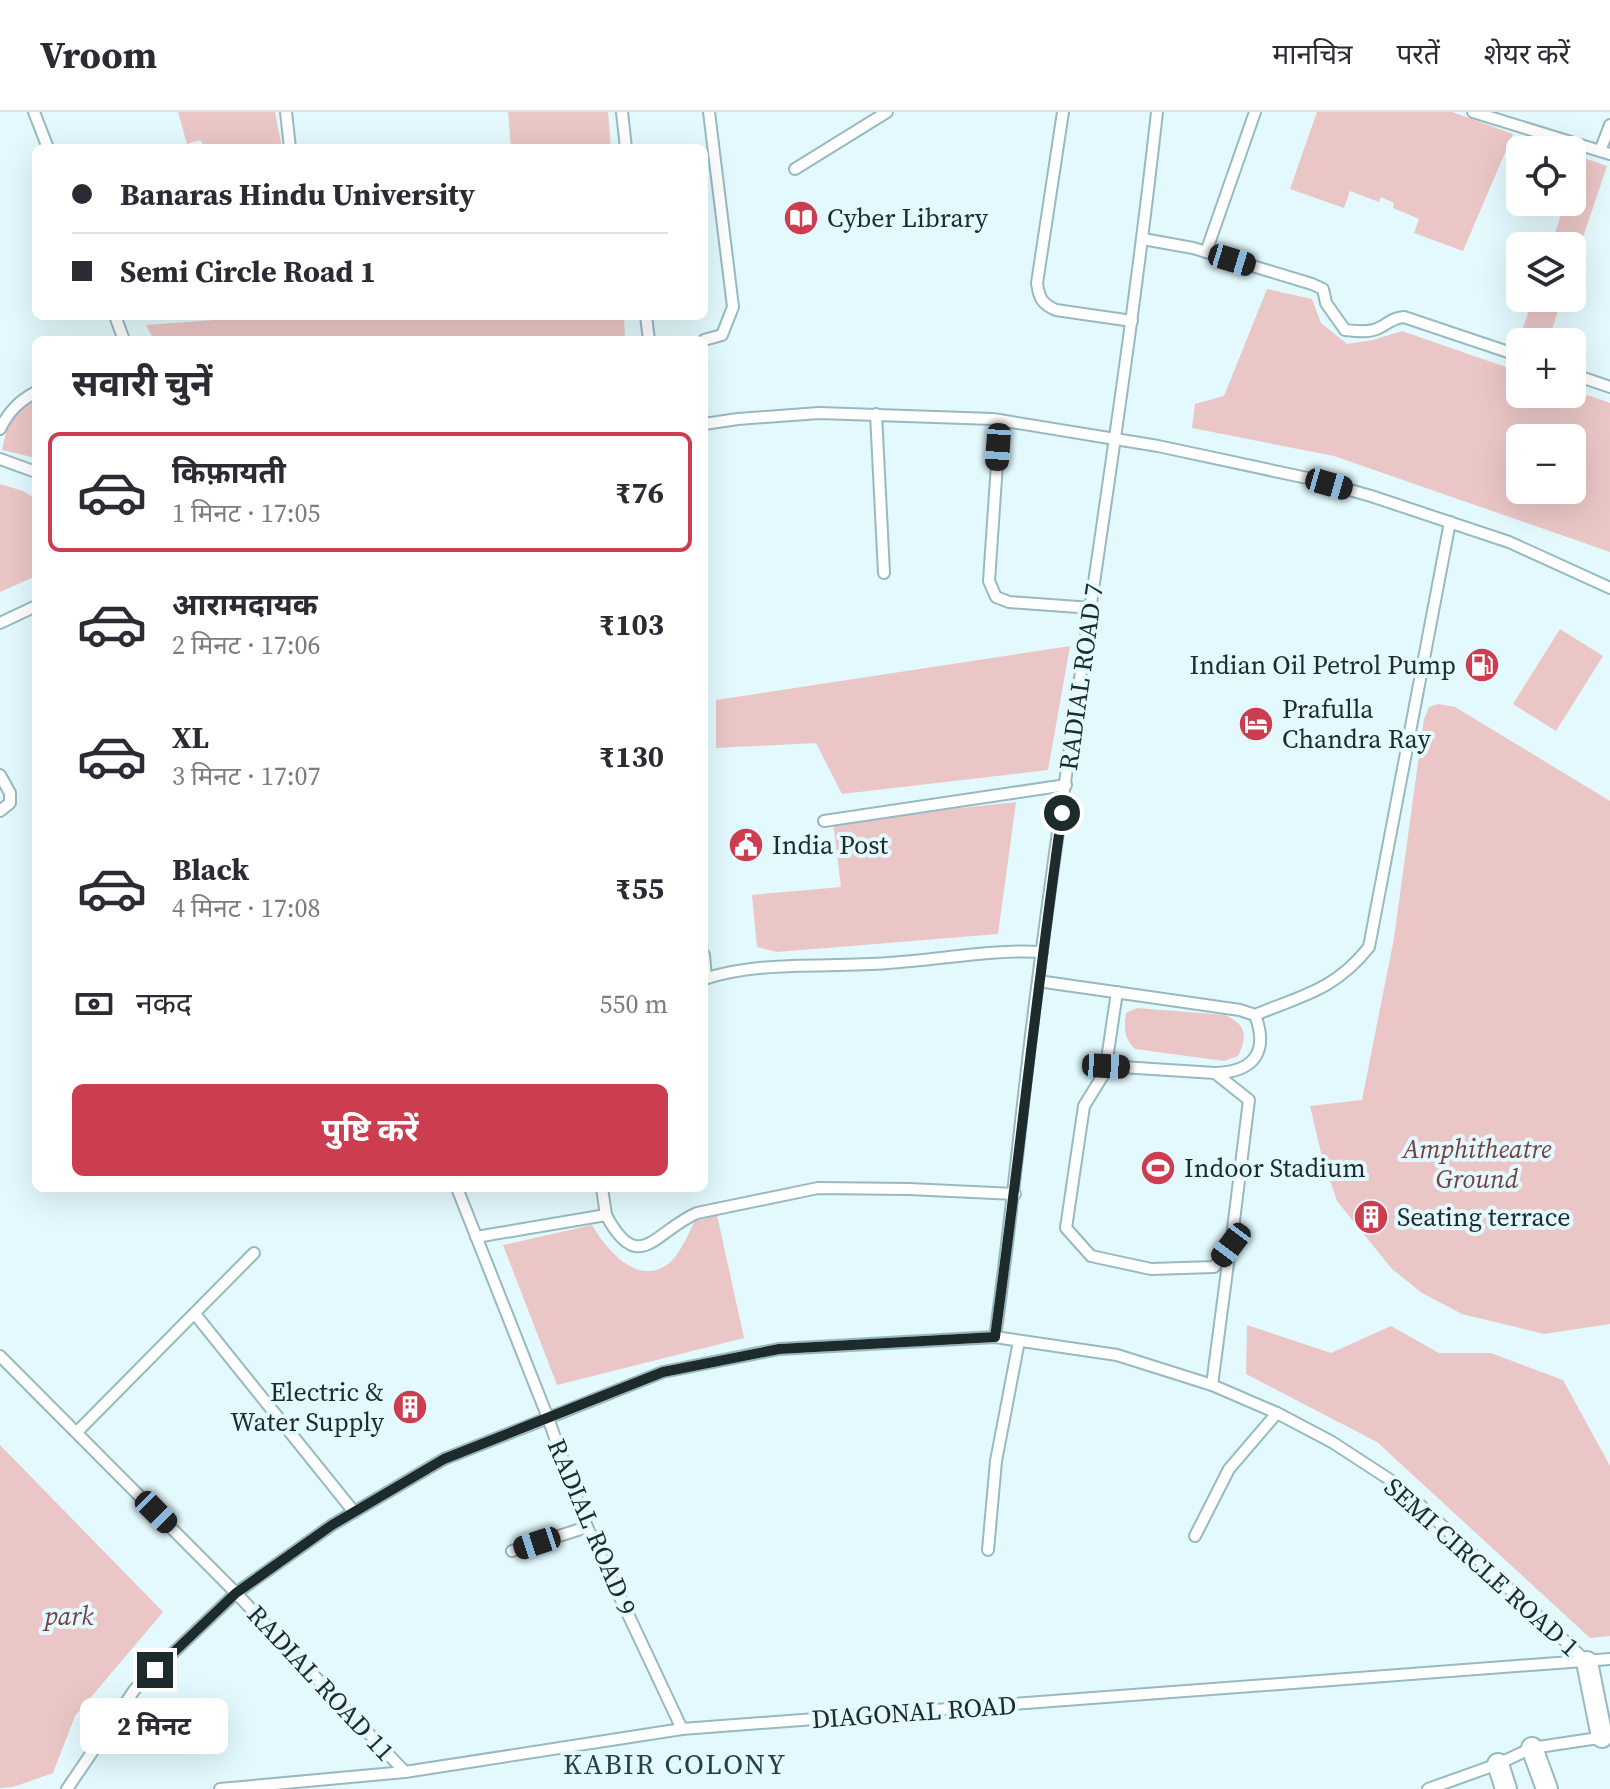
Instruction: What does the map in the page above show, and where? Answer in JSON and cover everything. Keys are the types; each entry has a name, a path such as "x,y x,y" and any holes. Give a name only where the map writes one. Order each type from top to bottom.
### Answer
{"street":[{"path":"1587,1662 1606,1736"},
{"path":"1532,1748 1547,1789"},
{"path":"1498,1764 1506,1789"}],"lane":[{"path":"34,112 46,144"},
{"path":"286,112 290,144"},
{"path":"622,112 626,144"},
{"path":"708,339 722,335 733,307 709,112"},
{"path":"795,169 887,112"},
{"path":"1063,112 1037,283 1039,297 1056,310 1132,321"},
{"name":"RADIAL ROAD 7","path":"995,1337 1015,1194 1038,981 1132,321 1157,112"},
{"path":"1206,252 1255,112"},
{"path":"1473,112 1605,153 1610,125"},
{"path":"1143,239 1206,252 1323,289 1326,303 1345,330 1377,330 1393,318 1404,317 1506,351"},
{"path":"1586,379 1610,387"},
{"path":"0,429 8,413 32,394"},
{"path":"708,423 819,413 876,414 1000,420 1113,438 1307,478 1509,542 1610,588"},
{"path":"876,414 884,573"},
{"path":"1000,420 989,581 996,597 1009,602 1092,608"},
{"path":"0,459 32,471"},
{"path":"1038,981 1240,1010 1255,1015 1332,983 1354,966 1369,947 1450,522"},
{"path":"0,623 32,608"},
{"path":"0,775 10,793 10,803 0,811"},
{"path":"824,821 1066,785"},
{"path":"708,977 742,970 889,963 1011,950 1042,952"},
{"path":"1117,992 1105,1072 1084,1106 1066,1228 1091,1256 1151,1269 1214,1267 1231,1245"},
{"path":"1106,1066 1215,1073 1246,1067 1258,1055 1261,1032 1255,1015"},
{"path":"1212,1385 1249,1100 1215,1073"},
{"path":"603,1192 606,1215 616,1234 626,1244 639,1247 659,1240 682,1219 697,1213 818,1188 1015,1194"},
{"name":"RADIAL ROAD 9","path":"459,1192 548,1418 587,1527 682,1729"},
{"path":"476,1237 606,1215"},
{"path":"77,1432 254,1253"},
{"path":"195,1314 354,1512"},
{"name":"SEMI CIRCLE ROAD 1","path":"67,1789 135,1689 236,1593 354,1512 444,1459 663,1372 779,1349 995,1337 1117,1355 1212,1385 1277,1413 1332,1442 1401,1487 1587,1662"},
{"path":"988,1550 996,1461 1019,1341"},
{"name":"RADIAL ROAD 11","path":"0,1356 236,1593 405,1772"},
{"path":"1195,1536 1229,1469 1277,1413"},
{"path":"512,1551 587,1527"},
{"name":"DIAGONAL ROAD","path":"220,1789 405,1772 682,1729 1610,1659"},
{"path":"1428,1789 1498,1764 1532,1748 1606,1736"}],"green space":[{"path":"178,112 275,112 281,144 202,144 200,140 187,144"},
{"path":"508,112 608,112 611,144 511,144"},
{"path":"1317,112 1452,112 1513,134 1506,136 1506,150 1463,251 1414,233 1419,219 1393,208 1394,203 1381,197 1379,202 1350,191 1344,208 1290,189"},
{"path":"1586,159 1607,166 1585,232 1555,232 1561,216 1586,216"},
{"path":"1267,289 1312,299 1321,323 1347,344 1402,331 1506,367 1506,408 1586,408 1586,395 1610,403 1610,552 1334,456 1192,428 1195,404 1224,396"},
{"path":"1528,312 1558,312 1552,328 1523,328"},
{"path":"214,320 624,320 625,336 152,336 146,325"},
{"path":"32,402 32,457 2,450 10,416"},
{"path":"0,484 32,497 32,578 0,592"},
{"path":"1560,629 1603,656 1556,731 1513,704"},
{"path":"1070,646 1048,770 842,794 816,743 716,748 716,700"},
{"name":"Amphitheatre Ground","path":"1439,704 1455,707 1610,801 1610,1324 1544,1334 1462,1314 1422,1293 1392,1269 1337,1201 1322,1157 1310,1106 1362,1100 1394,938 1424,719 1429,707"},
{"path":"1016,802 998,934 777,952 757,947 752,895 841,887 833,822"},
{"path":"1137,1008 1225,1015 1243,1031 1238,1056 1224,1061 1135,1049 1127,1037 1125,1024 1126,1013"},
{"path":"717,1215 744,1338 557,1385 503,1245 592,1225 605,1244 624,1262 645,1271 656,1270 676,1255 695,1221"},
{"path":"1247,1325 1331,1353 1391,1326 1439,1353 1491,1353 1563,1380 1610,1466 1610,1636 1590,1638 1377,1442 1246,1374"},
{"name":"park","path":"0,1445 163,1612 75,1716 53,1773 13,1787 0,1788"}],"place":[{"name":"Cyber Library","path":"801,218"},
{"name":"Indian Oil Petrol Pump","path":"1482,665"},
{"name":"Prafulla Chandra Ray","path":"1256,724"},
{"name":"India Post","path":"746,845"},
{"name":"Indoor Stadium","path":"1158,1168"},
{"name":"Seating terrace","path":"1371,1217"},
{"name":"Electric & Water Supply","path":"410,1407"}],"district":[{"name":"KABIR COLONY","path":"675,1764"}],"route":[{"path":"155,1670 236,1593 332,1525 444,1459 663,1372 779,1349 995,1337 1015,1194 1038,981 1062,813"}]}
